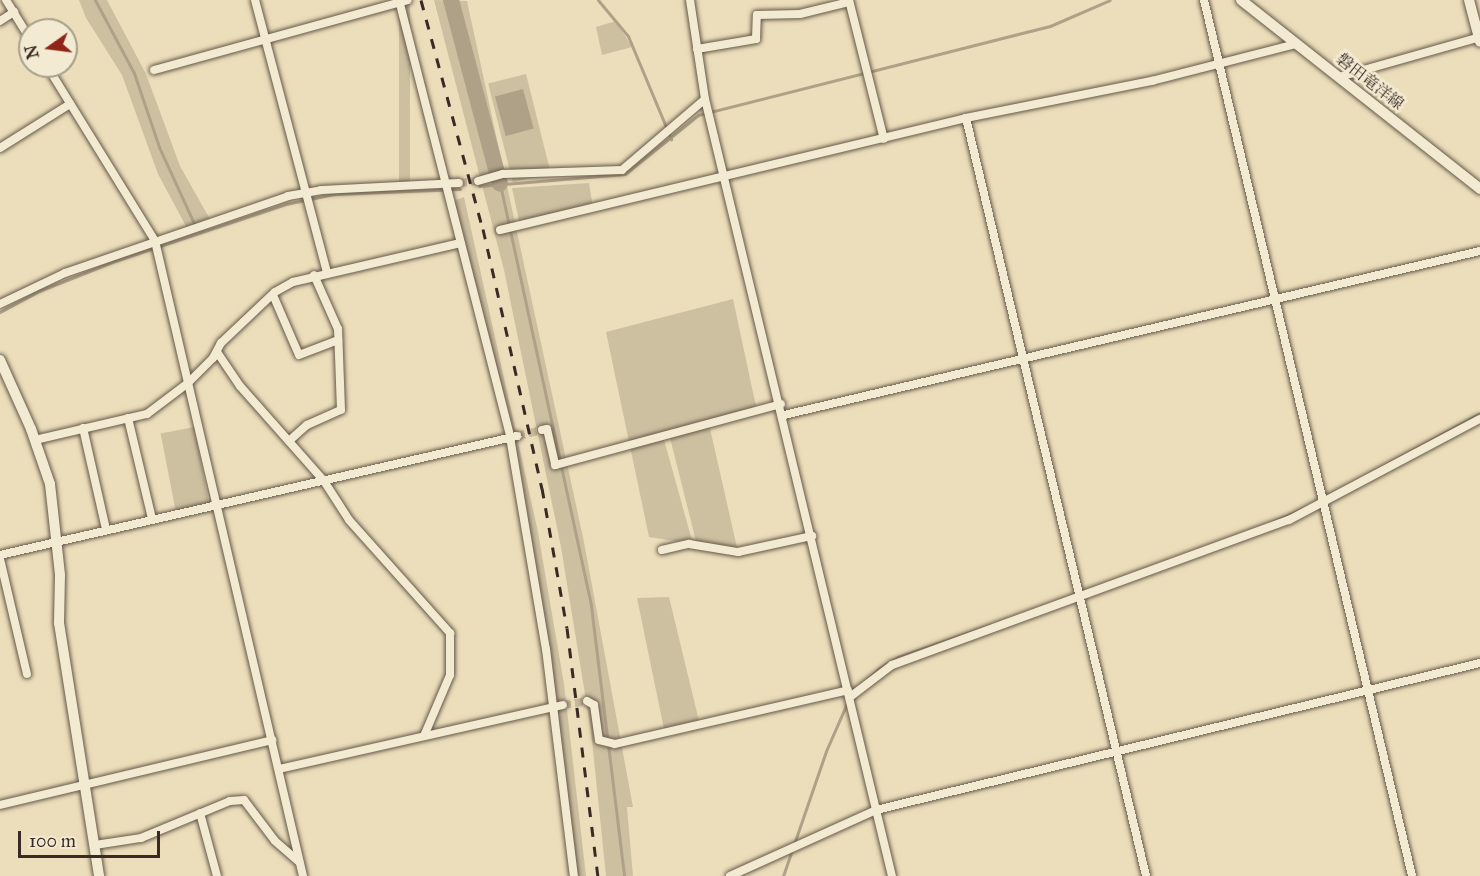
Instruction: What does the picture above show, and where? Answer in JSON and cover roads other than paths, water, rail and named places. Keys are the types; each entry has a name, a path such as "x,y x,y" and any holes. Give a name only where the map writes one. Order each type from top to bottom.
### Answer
{"street":[{"path":"6,0 18,19"},
{"path":"255,0 327,272"},
{"path":"690,0 705,99 784,415 892,876"},
{"path":"1204,0 1366,691 1412,876"},
{"name":"磐田竜洋線","path":"1241,0 1480,189"},
{"path":"1339,77 1480,39 1469,0"},
{"path":"154,70 402,1 461,243 513,436 574,876"},
{"path":"697,49 756,39 757,15 800,14 849,1 884,139"},
{"path":"0,21 14,12"},
{"path":"500,230 726,178 966,118 1152,81 1219,61 1296,44"},
{"path":"54,78 155,241 303,876"},
{"path":"478,181 503,174 622,170 705,99"},
{"path":"0,148 70,104"},
{"path":"966,118 1021,359 1146,876"},
{"path":"0,304 65,273 306,192 459,183"},
{"path":"35,440 147,414 188,382 217,352 221,343 273,295 314,275 461,243"},
{"path":"784,415 1480,251"},
{"path":"289,441 307,425 341,410 338,329 314,275"},
{"path":"273,295 299,355 338,340"},
{"path":"217,352 240,386 324,481 349,520 450,633 450,675 424,736"},
{"path":"0,360 35,440 50,484 57,540 59,623 99,876"},
{"path":"542,430 547,429 555,465 781,404"},
{"path":"128,418 152,519"},
{"path":"587,701 594,705 599,740 615,744 849,693 892,665 1221,548 1323,505 1480,419"},
{"path":"83,428 106,529"},
{"path":"27,674 0,557 57,540 324,481 513,436"},
{"path":"662,550 689,544 738,552 812,536"},
{"path":"730,876 876,810 1480,663"},
{"path":"279,769 563,705"},
{"path":"0,805 272,740"},
{"path":"95,845 141,838 230,801 244,800 275,841 300,863"},
{"path":"200,813 217,876"}],"waterway":[{"path":"95,0 134,73 159,147 196,228"},
{"path":"451,0 500,184"},
{"path":"598,0 628,36 671,139"},
{"path":"479,186 625,174 698,115 1050,26 1110,0"},
{"path":"500,184 591,606 624,876"},
{"path":"0,312 39,291 115,261 286,204 334,194 460,189"},
{"path":"1372,472 1480,413"},
{"path":"1270,523 1302,509"},
{"path":"855,690 878,669 898,657 990,625"},
{"path":"783,876 826,751 848,701"}],"tunnel":[{"path":"459,183 478,181"},
{"path":"517,436 542,430"},
{"path":"563,705 587,701"}],"railway":[{"path":"421,0 483,229 542,488 567,628 598,876"}]}
